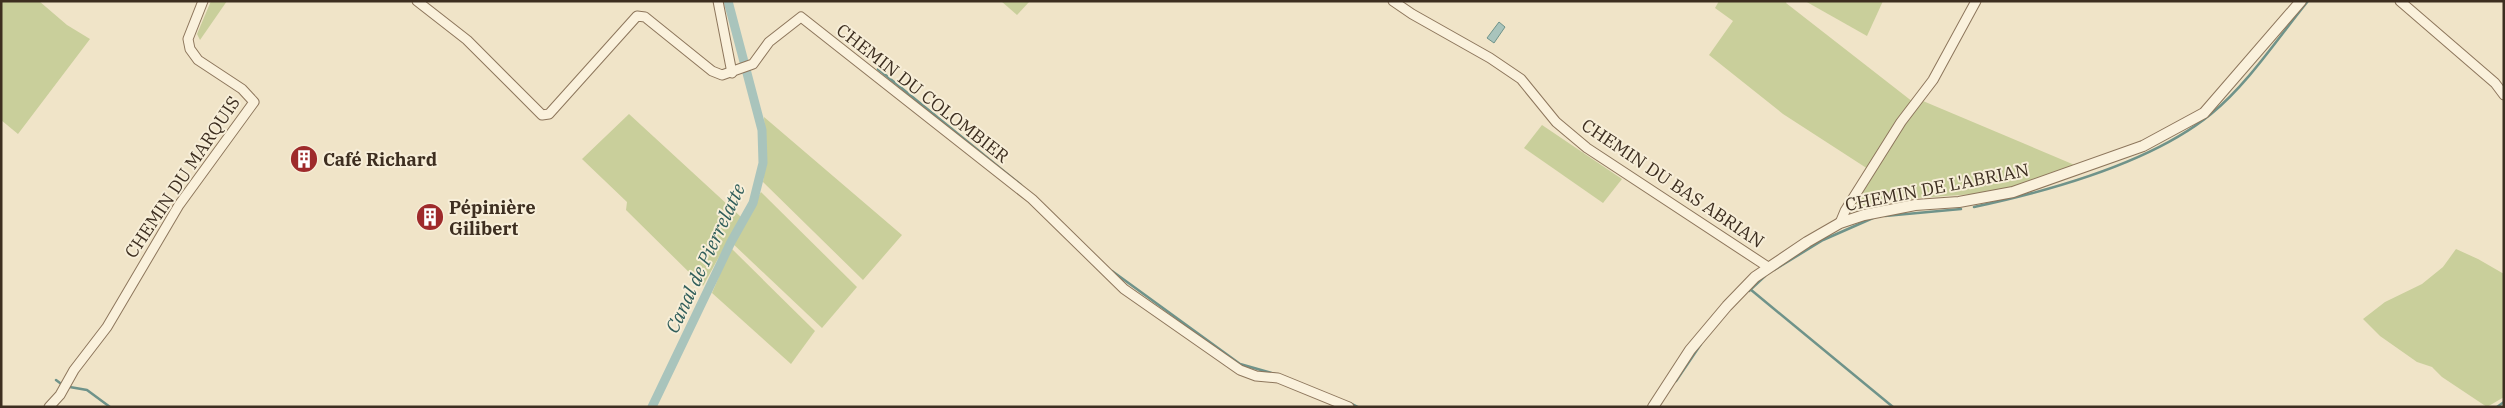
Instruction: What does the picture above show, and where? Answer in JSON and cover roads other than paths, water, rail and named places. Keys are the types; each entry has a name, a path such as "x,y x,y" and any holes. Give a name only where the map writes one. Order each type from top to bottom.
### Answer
{"street":[{"name":"CHEMIN DU MARQUIS","path":"49,407 107,327 179,205 254,102 242,89 198,60 190,49 188,39 203,1"},
{"path":"417,1 467,40 542,115 549,114 565,98 637,16 645,17 712,71 722,75 740,70 718,1"},
{"name":"CHEMIN DU BAS ABRIAN","path":"1393,1 1412,14 1490,58 1521,79 1556,122 1587,148 1768,267"},
{"path":"1840,223 1845,210 1901,122 1933,80 1976,1"},
{"name":"CHEMIN DE L'ABRIAN","path":"1653,407 1705,330 1755,277 1768,267 1840,223 1864,215 1959,202 2013,192 2143,146 2204,113 2301,1"},
{"path":"2400,1 2495,83 2504,95"},
{"name":"CHEMIN DU COLOMBIER","path":"740,70 769,42 801,17 1032,199 1124,289 1240,370 1256,376 1278,378 1349,407"}],"water":[{"path":"1499,22 1505,27 1494,43 1487,38"}],"waterway":[{"name":"Canal de Pierrelatte","path":"652,407 731,242 753,203 763,163 762,130 728,1"},
{"path":"1974,207 2034,193 2098,173 2159,147 2187,131 2211,114 2237,89 2308,1"},
{"path":"878,69 1021,185"},
{"path":"1885,216 1961,209"},
{"path":"1774,270 1823,240 1873,218"},
{"path":"1112,271 1240,364 1275,374"},
{"path":"1749,291 1765,276"},
{"path":"1750,289 1893,407"},
{"path":"1676,381 1701,344"},
{"path":"56,380 64,386 87,390 110,407"},
{"path":"2497,407 2504,402"},
{"path":"1350,403 1358,407"}],"place":[{"name":"Café Richard","path":"304,159"},
{"name":"Pépinière Gilibert","path":"430,217"}]}
